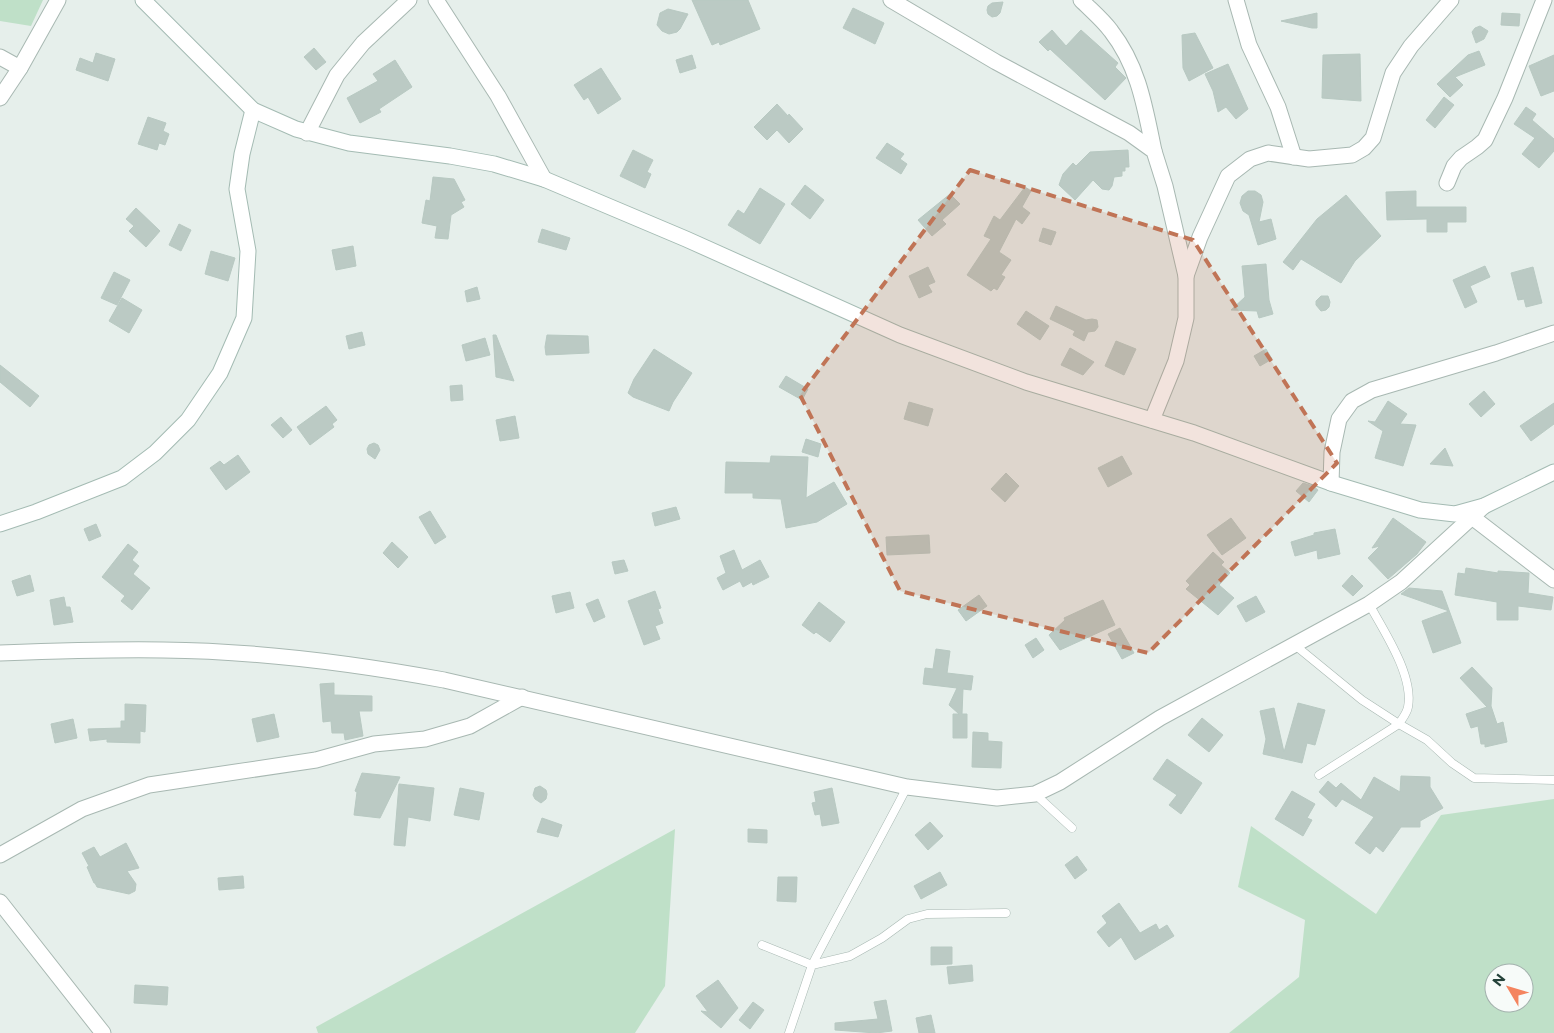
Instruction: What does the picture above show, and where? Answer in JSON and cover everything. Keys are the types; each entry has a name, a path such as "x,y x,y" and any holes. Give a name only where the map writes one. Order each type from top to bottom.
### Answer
{"street":[{"path":"0,98 20,68 58,0"},
{"path":"143,0 253,110 307,133 349,143 450,156 494,164 544,180 686,240 900,335 1026,382 1194,433 1331,483 1420,510 1454,514 1484,506 1554,472"},
{"path":"307,133 337,75 363,43 409,0"},
{"path":"436,0 498,96 544,180"},
{"path":"891,0 996,62 1129,133 1154,151"},
{"path":"1082,0 1111,31 1128,58 1141,87 1154,151 1165,186 1186,276 1186,318 1176,361 1152,420"},
{"path":"1236,0 1249,45 1278,107 1294,157"},
{"path":"1186,276 1200,237 1228,176 1250,159 1268,153 1309,159 1352,155 1364,148 1373,138 1393,74 1411,46 1451,0"},
{"path":"1447,183 1454,166 1461,158 1485,140 1544,0"},
{"path":"0,57 20,68"},
{"path":"0,524 122,478 155,453 188,420 220,372 244,318 248,251 237,189 242,154 253,110"},
{"path":"1331,483 1332,452 1339,419 1352,401 1372,390 1496,353 1554,333"},
{"path":"0,653 163,650 255,655 374,667 522,697 907,787 998,798 1035,794 1060,782 1160,718 1239,674 1296,646 1369,604 1401,582 1484,506"},
{"path":"1472,517 1554,580"},
{"path":"0,855 82,809 149,785 316,760 374,744 425,739 470,726 522,697"},
{"path":"0,902 102,1033"}],"lane":[{"path":"1319,775 1399,724 1408,708 1409,685 1391,642 1369,604"},
{"path":"1296,646 1362,700 1427,740 1452,763 1474,778 1554,780"},
{"path":"789,1033 812,965 907,787"},
{"path":"1035,794 1072,828"},
{"path":"762,945 812,965 850,956 882,938 908,919 921,915 1006,913"}],"highlighted area":[{"path":"970,170 1193,240 1337,463 1148,653 900,591 800,395"}],"green space":[{"path":"0,0 43,0 31,26 0,21"},
{"path":"1554,799 1554,1033 1229,1033 1299,977 1305,920 1238,887 1251,826 1376,914 1441,815"},
{"path":"675,829 665,986 635,1033 318,1033 316,1027"}],"building":[{"path":"692,0 748,0 760,29 720,45 719,42 712,45"},
{"path":"1003,2 1000,13 997,16 992,17 988,14 988,6 992,3"},
{"path":"853,8 884,23 875,44 843,28"},
{"path":"668,9 688,14 680,29 669,34 662,31 657,25 660,13"},
{"path":"1317,13 1317,28 1281,21"},
{"path":"1502,13 1520,14 1519,26 1501,25"},
{"path":"1480,26 1488,31 1484,39 1476,43 1472,32"},
{"path":"1052,30 1066,46 1081,30 1118,63 1115,67 1126,78 1105,100 1050,49 1048,51 1039,42"},
{"path":"1195,33 1213,68 1189,81 1183,68 1182,35"},
{"path":"314,48 326,62 316,70 304,57"},
{"path":"1479,51 1485,65 1455,77 1463,85 1450,97 1437,84 1468,55"},
{"path":"96,53 115,59 108,81 76,70 80,58 93,63"},
{"path":"1360,54 1361,101 1322,98 1323,55"},
{"path":"692,55 696,68 680,73 676,60"},
{"path":"1554,55 1554,91 1541,96 1529,66"},
{"path":"395,60 412,87 379,109 381,112 360,123 347,98 378,81 373,74"},
{"path":"1228,64 1248,109 1236,119 1226,107 1218,112 1213,91 1205,74"},
{"path":"601,68 621,99 598,114 588,97 584,100 574,85"},
{"path":"1444,97 1454,105 1435,128 1426,120"},
{"path":"777,104 803,129 789,143 777,130 767,140 754,127"},
{"path":"1526,107 1536,114 1532,120 1554,139 1554,151 1539,168 1522,154 1535,138 1514,124"},
{"path":"148,117 166,123 163,131 169,134 165,145 159,143 157,150 138,144"},
{"path":"887,143 904,154 900,159 907,164 901,174 876,158"},
{"path":"633,150 653,160 647,172 651,174 645,188 620,176"},
{"path":"1128,150 1129,167 1125,167 1125,171 1122,171 1122,176 1114,177 1109,190 1102,189 1093,180 1075,200 1059,185 1063,174 1073,163 1076,166 1090,152"},
{"path":"433,177 454,179 465,200 461,202 464,207 451,215 448,239 435,238 437,226 422,223 426,200 430,201"},
{"path":"805,185 824,200 810,219 791,204"},
{"path":"1025,187 1031,191 1022,207 1030,213 1022,224 1016,219 999,252 1011,260 1001,275 1005,277 997,290 994,288 991,291 967,275 991,239 984,236 994,216 1000,220"},
{"path":"760,188 785,204 760,244 728,225 738,210 744,214"},
{"path":"1248,191 1255,191 1261,195 1263,202 1259,222 1271,219 1276,239 1258,245 1249,215 1243,211 1240,203 1242,196"},
{"path":"1416,191 1416,207 1466,207 1466,222 1447,222 1447,232 1427,232 1427,219 1387,220 1386,192"},
{"path":"950,194 960,204 942,220 946,224 932,236 918,220"},
{"path":"1346,195 1381,236 1355,261 1341,283 1301,259 1293,270 1283,262 1317,219"},
{"path":"136,208 160,231 146,247 129,231 134,226 126,219"},
{"path":"179,224 191,230 181,251 169,245"},
{"path":"1043,228 1056,232 1051,245 1039,241"},
{"path":"542,229 570,238 566,250 538,242"},
{"path":"353,246 356,266 336,270 332,250"},
{"path":"211,251 235,258 228,281 205,274"},
{"path":"1266,264 1269,300 1273,314 1259,318 1257,311 1231,310 1245,297 1242,266"},
{"path":"1485,266 1490,277 1470,286 1477,302 1465,308 1453,280"},
{"path":"928,267 935,282 928,285 932,292 919,298 909,276"},
{"path":"1533,267 1542,303 1526,307 1524,299 1518,300 1511,273"},
{"path":"114,272 130,280 117,305 101,298"},
{"path":"477,287 480,299 467,302 465,291"},
{"path":"1321,296 1328,296 1330,302 1326,310 1321,311 1316,305 1316,301"},
{"path":"122,298 142,310 129,333 109,321"},
{"path":"1056,306 1086,320 1097,320 1098,327 1095,331 1088,332 1084,341 1073,335 1075,331 1050,319"},
{"path":"1026,311 1049,326 1040,340 1017,324"},
{"path":"362,332 365,345 349,349 346,336"},
{"path":"493,335 496,335 514,381 496,377"},
{"path":"547,335 588,336 589,353 546,355"},
{"path":"485,338 490,355 466,361 462,345"},
{"path":"1116,341 1136,349 1124,375 1105,366"},
{"path":"1070,348 1094,362 1083,375 1061,365"},
{"path":"654,349 692,373 669,411 633,397 628,393 634,379"},
{"path":"1266,349 1272,359 1260,366 1254,356"},
{"path":"0,365 39,396 30,407 0,382"},
{"path":"786,376 808,389 802,400 779,387"},
{"path":"462,385 463,400 451,401 450,386"},
{"path":"1484,391 1495,404 1481,417 1469,404"},
{"path":"1388,401 1407,414 1400,424 1416,425 1403,466 1375,458 1383,431 1368,421 1375,422"},
{"path":"909,402 933,409 928,426 904,419"},
{"path":"1554,403 1554,424 1531,441 1520,426"},
{"path":"326,406 337,420 332,424 334,427 310,445 297,427"},
{"path":"515,416 519,438 500,441 496,420"},
{"path":"281,417 292,430 283,438 271,425"},
{"path":"806,439 821,444 818,457 802,452"},
{"path":"374,443 378,445 380,450 375,459 368,454 367,449 369,445"},
{"path":"1445,448 1453,466 1430,464"},
{"path":"238,455 250,472 226,490 210,468 220,461 224,465"},
{"path":"771,456 808,457 806,498 834,482 847,504 817,522 786,528 781,499 753,498 753,493 725,493 726,462 770,463"},
{"path":"1122,456 1132,474 1108,487 1098,468"},
{"path":"1006,473 1019,486 1005,502 991,489"},
{"path":"1303,483 1313,486 1318,490 1309,502 1296,491"},
{"path":"676,507 680,519 655,526 652,513"},
{"path":"430,511 446,537 435,544 419,517"},
{"path":"1231,518 1246,538 1222,555 1207,535"},
{"path":"1393,518 1426,542 1417,554 1388,579 1368,558 1380,546 1372,548"},
{"path":"96,524 101,536 89,541 84,529"},
{"path":"1335,529 1340,554 1318,559 1317,550 1295,556 1291,542 1314,535 1314,533"},
{"path":"929,535 930,553 887,555 886,537"},
{"path":"392,542 408,557 398,568 383,553"},
{"path":"128,544 138,552 132,560 139,566 133,574 150,588 132,610 121,601 125,596 102,577"},
{"path":"734,550 742,570 760,560 769,577 753,585 752,582 743,587 740,581 723,590 717,578 726,573 720,556"},
{"path":"1213,552 1224,562 1221,565 1230,573 1219,585 1234,598 1218,615 1186,589 1190,585 1186,581"},
{"path":"624,560 628,571 615,574 612,562"},
{"path":"1466,568 1498,573 1498,571 1529,573 1528,593 1553,597 1551,610 1518,606 1518,620 1497,620 1497,602 1455,595 1458,573 1465,574"},
{"path":"30,575 34,591 17,596 12,581"},
{"path":"1352,575 1363,586 1353,596 1342,586"},
{"path":"1409,588 1442,591 1461,643 1433,653 1422,621 1449,611 1401,594"},
{"path":"655,591 661,608 658,609 663,623 655,626 660,639 644,645 628,601"},
{"path":"570,592 574,608 556,613 552,596"},
{"path":"979,595 987,606 966,621 958,610"},
{"path":"1256,596 1265,612 1246,622 1237,606"},
{"path":"64,597 66,607 70,607 73,622 54,625 50,600"},
{"path":"598,599 605,617 594,622 586,604"},
{"path":"1103,600 1115,625 1060,650 1049,635 1065,620 1064,618"},
{"path":"819,602 845,622 830,642 802,625"},
{"path":"1120,628 1134,653 1122,659 1108,634"},
{"path":"1036,638 1044,650 1033,658 1025,645"},
{"path":"936,649 950,651 947,673 973,676 971,690 963,689 962,714 967,714 967,738 953,738 953,714 959,714 949,705 957,688 923,684 925,668 933,669"},
{"path":"1472,667 1492,688 1491,706 1497,724 1503,722 1507,742 1485,747 1485,744 1481,744 1478,726 1471,728 1466,714 1487,707 1460,678"},
{"path":"334,683 334,695 372,696 372,711 359,711 363,736 345,740 344,733 332,733 331,721 323,722 320,684"},
{"path":"1298,703 1325,710 1315,745 1307,743 1302,763 1263,754 1266,739 1260,711 1274,708 1284,752"},
{"path":"125,704 146,705 145,732 140,731 140,743 107,742 107,739 90,741 88,729 121,728 121,721 125,721"},
{"path":"274,714 279,737 257,742 252,719"},
{"path":"1202,718 1223,735 1209,752 1188,735"},
{"path":"73,719 77,738 55,743 51,724"},
{"path":"973,732 988,733 988,741 1002,742 1001,768 972,767"},
{"path":"1167,759 1202,783 1181,814 1169,805 1177,795 1153,779"},
{"path":"362,773 400,777 380,818 354,815 357,792 355,791"},
{"path":"1401,776 1430,777 1430,787 1443,808 1420,821 1420,827 1401,827 1383,852 1376,846 1370,854 1355,843 1374,817 1342,799 1336,807 1319,792 1328,781 1336,788 1341,783 1361,800 1374,777 1400,792"},
{"path":"399,784 434,788 430,821 408,817 405,846 394,845"},
{"path":"540,786 546,790 547,794 546,799 541,803 533,795 535,788"},
{"path":"460,788 484,793 479,820 454,815"},
{"path":"832,788 839,823 822,826 820,814 815,815 812,803 816,802 814,792"},
{"path":"1292,791 1315,804 1307,818 1312,820 1303,836 1275,819"},
{"path":"542,818 562,825 558,837 537,832"},
{"path":"930,822 943,836 928,850 915,835"},
{"path":"748,829 767,830 767,843 748,842"},
{"path":"126,843 139,868 127,871 136,884 135,891 129,894 97,887 82,853 94,847 100,857"},
{"path":"1077,856 1087,870 1075,879 1065,865"},
{"path":"940,872 947,885 921,899 914,886"},
{"path":"243,876 244,888 219,890 218,878"},
{"path":"778,877 797,877 796,902 777,901"},
{"path":"1119,903 1140,933 1156,924 1159,930 1167,925 1174,936 1135,960 1121,937 1109,947 1097,932 1107,923 1102,916"},
{"path":"931,947 952,947 952,964 931,965"},
{"path":"972,965 973,981 949,984 947,967"},
{"path":"718,980 738,1008 721,1028 701,1011 708,1012 696,996"},
{"path":"135,985 168,987 167,1005 134,1003"},
{"path":"886,1000 892,1031 876,1033 835,1030 835,1023 878,1019 874,1002"},
{"path":"753,1002 764,1010 750,1029 739,1020"},
{"path":"931,1015 935,1033 919,1033 916,1018"}]}
